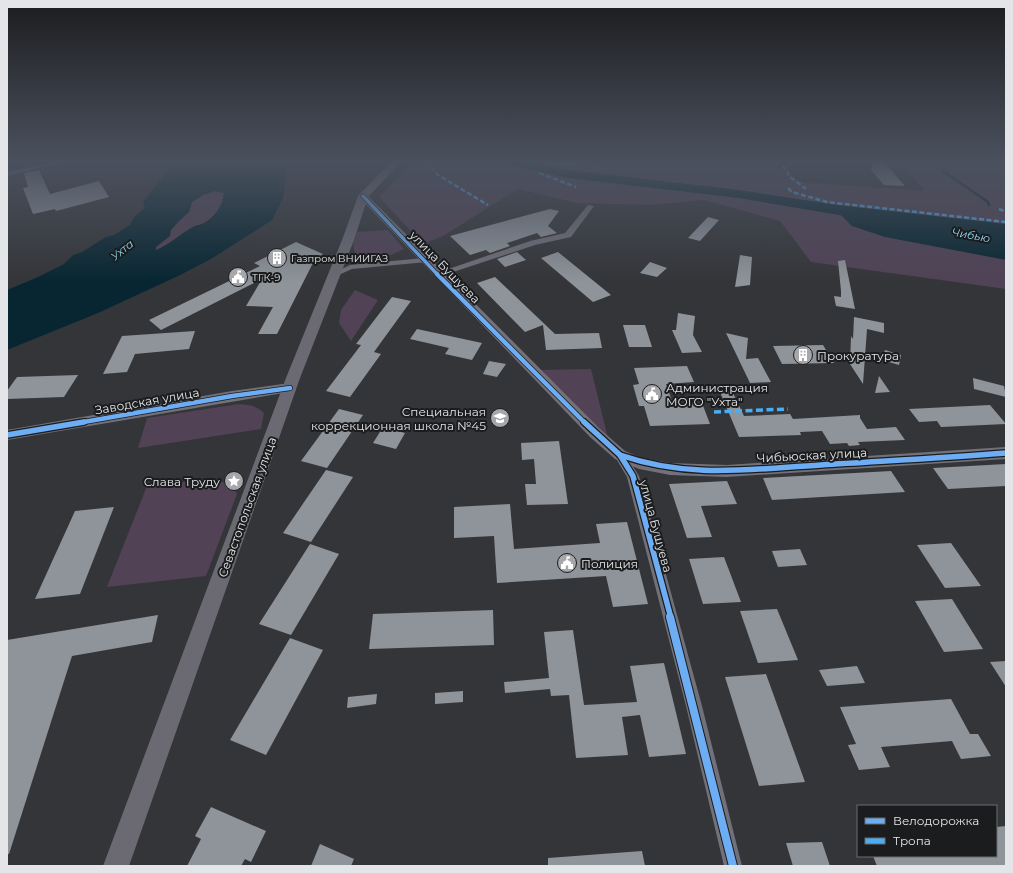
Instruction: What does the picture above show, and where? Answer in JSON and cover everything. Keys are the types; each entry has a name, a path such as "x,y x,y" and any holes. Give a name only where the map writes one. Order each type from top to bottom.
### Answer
{"main road":[{"name":"Севастопольская улица","path":"116,866 290,388 362,202"}],"street":[{"name":"улица Бушуева","path":"369,202 424,260 594,433 620,454 632,476 694,706 733,866"},
{"path":"438,274 533,243 568,235 590,206"},
{"path":"334,275 350,267 424,260"},
{"name":"Заводская улица","path":"7,434 116,417 232,396 290,388"},
{"name":"Чибьюская улица","path":"620,454 639,463 670,469 727,470 1006,453"}],"shaded area":[{"path":"192,202 222,202 215,214 203,224 194,226 156,250 156,247 169,236 171,230 189,212"},
{"path":"383,202 498,202 443,236 423,244"},
{"path":"572,202 686,202 651,205"},
{"path":"710,202 1006,202 1006,289 811,262 780,221"},
{"path":"388,230 404,249 389,256 356,259 353,244 357,232"},
{"path":"355,290 378,300 351,341 339,323 341,310"},
{"path":"591,369 608,438 537,370"},
{"path":"239,404 255,407 264,413 261,429 138,448 147,418"},
{"path":"203,480 223,482 231,486 237,494 206,576 107,587 147,486"}],"water":[{"name":"Ухта","path":"143,202 192,202 189,212 171,230 170,236 156,247 156,250 193,227 203,224 215,214 221,202 281,202 272,220 211,259 98,313 7,350 7,290 64,264 73,255 82,252 106,237 114,235 130,225 135,216 145,208"},
{"path":"837,205 1006,224 1006,260 885,237 852,226 838,212 833,211 830,206"}],"building":[{"path":"28,202 91,202 56,211 55,209 33,214"},
{"path":"550,209 559,211 548,226 557,233 541,237 537,233 507,243 510,246 490,253 486,250 470,255 450,236"},
{"path":"708,217 719,220 700,241 688,238"},
{"path":"296,242 323,254 315,259 277,334 258,334 273,307 246,306 262,279 161,330 149,320 260,266 254,263"},
{"path":"517,252 526,260 505,267 497,259"},
{"path":"558,252 611,295 593,302 541,258"},
{"path":"740,255 752,257 750,285 735,287"},
{"path":"845,260 855,309 836,306 834,296 841,297 838,261"},
{"path":"650,262 667,268 657,277 640,273"},
{"path":"495,277 555,334 599,333 602,348 546,350 543,325 525,332 477,283"},
{"path":"392,297 411,301 374,352 381,354 350,397 326,391 361,345 356,344"},
{"path":"678,313 695,316 693,335 702,352 682,353 672,330 676,330"},
{"path":"854,317 884,323 884,333 867,329 863,384 850,364 851,336 853,339"},
{"path":"623,325 645,325 652,347 629,347"},
{"path":"417,329 482,343 472,360 445,354 449,348 410,339"},
{"path":"195,331 189,349 135,354 127,372 103,374 122,336"},
{"path":"726,333 748,338 746,359 758,358 771,382 750,383"},
{"name":"Прокуратура","path":"823,345 834,363 782,364 773,346"},
{"path":"885,350 901,355 899,365 882,360"},
{"path":"489,361 506,364 497,377 483,374"},
{"name":"Администрация МОГО \"Ухта\"","path":"687,366 694,382 666,384 673,404 702,403 710,424 650,426 644,406 639,406 633,385 639,384 634,368"},
{"path":"78,375 64,397 7,399 7,391 17,377"},
{"path":"879,376 890,392 875,393"},
{"path":"973,378 1004,386 1006,397 974,389"},
{"path":"732,391 744,416 790,414 793,419 860,415 860,418 867,429 896,427 905,440 858,442 860,445 849,446 847,443 830,444 822,431 800,432 801,435 739,437 720,392"},
{"path":"990,405 1006,424 941,427 937,421 919,422 909,409"},
{"path":"339,409 363,415 327,468 301,461"},
{"path":"383,427 405,433 396,449 373,443"},
{"path":"559,441 568,504 527,505 525,484 536,484 534,459 522,460 521,443"},
{"path":"1006,464 1006,486 948,489 933,468"},
{"path":"326,470 353,477 311,542 283,533"},
{"path":"891,471 905,492 772,500 763,478"},
{"path":"727,481 737,504 701,506 712,537 687,538 669,484"},
{"name":"Полиция","path":"510,504 514,549 600,543 596,524 627,522 648,604 613,607 606,576 497,583 494,536 454,538 454,507"},
{"path":"114,507 80,594 35,599 75,511"},
{"path":"951,543 981,586 945,588 917,545"},
{"path":"310,544 339,554 291,635 259,624"},
{"path":"800,549 807,565 778,567 772,551"},
{"path":"724,557 741,602 703,604 689,559"},
{"path":"952,599 983,649 944,652 915,601"},
{"path":"777,609 798,660 758,663 740,611"},
{"path":"493,610 494,645 369,649 373,614"},
{"path":"158,615 152,642 72,656 9,854 7,854 7,640"},
{"path":"573,630 584,705 637,702 630,666 664,663 686,754 649,757 640,715 622,717 628,755 576,758 569,695 551,696 550,689 505,693 504,682 549,678 544,632"},
{"path":"290,638 323,650 266,755 230,740"},
{"path":"1006,661 1006,687 990,662"},
{"path":"857,666 865,683 827,686 819,670"},
{"path":"766,674 805,782 759,786 725,677"},
{"path":"463,691 463,702 435,704 435,693"},
{"path":"377,694 376,704 347,708 348,697"},
{"path":"951,699 970,734 978,734 991,756 961,759 952,741 881,747 890,767 859,770 848,745 856,744 840,707"},
{"path":"211,807 266,831 251,862 245,859 241,866 187,866 201,839 195,836"},
{"path":"1006,826 1006,866 877,866 873,857 997,857 997,827"},
{"path":"822,842 830,866 793,866 786,843"},
{"path":"320,844 354,859 351,866 311,866"},
{"path":"642,851 645,866 548,866 548,858"}],"waterway":[{"name":"Чибью","path":"787,202 863,214"}],"marked path":[{"path":"483,202 488,205"},
{"path":"826,202 1006,222"},
{"path":"999,209 1006,212"},
{"path":"714,412 788,409"}],"cycle path":[{"path":"368,202 595,433 620,455 633,476 694,706 733,866"},
{"path":"7,435 232,396 290,388"},
{"path":"620,455 643,463 667,468 691,471 716,471 1006,453"}],"place":[{"name":"Газпром ВНИИГАЗ","path":"277,258"},
{"name":"ТГК-9","path":"238,277"},
{"name":"Прокуратура","path":"803,355"},
{"name":"Администрация МОГО \"Ухта\"","path":"652,394"},
{"name":"Специальная коррекционная школа №45","path":"500,418"},
{"name":"Слава Труду","path":"234,481"},
{"name":"Полиция","path":"567,563"}]}
